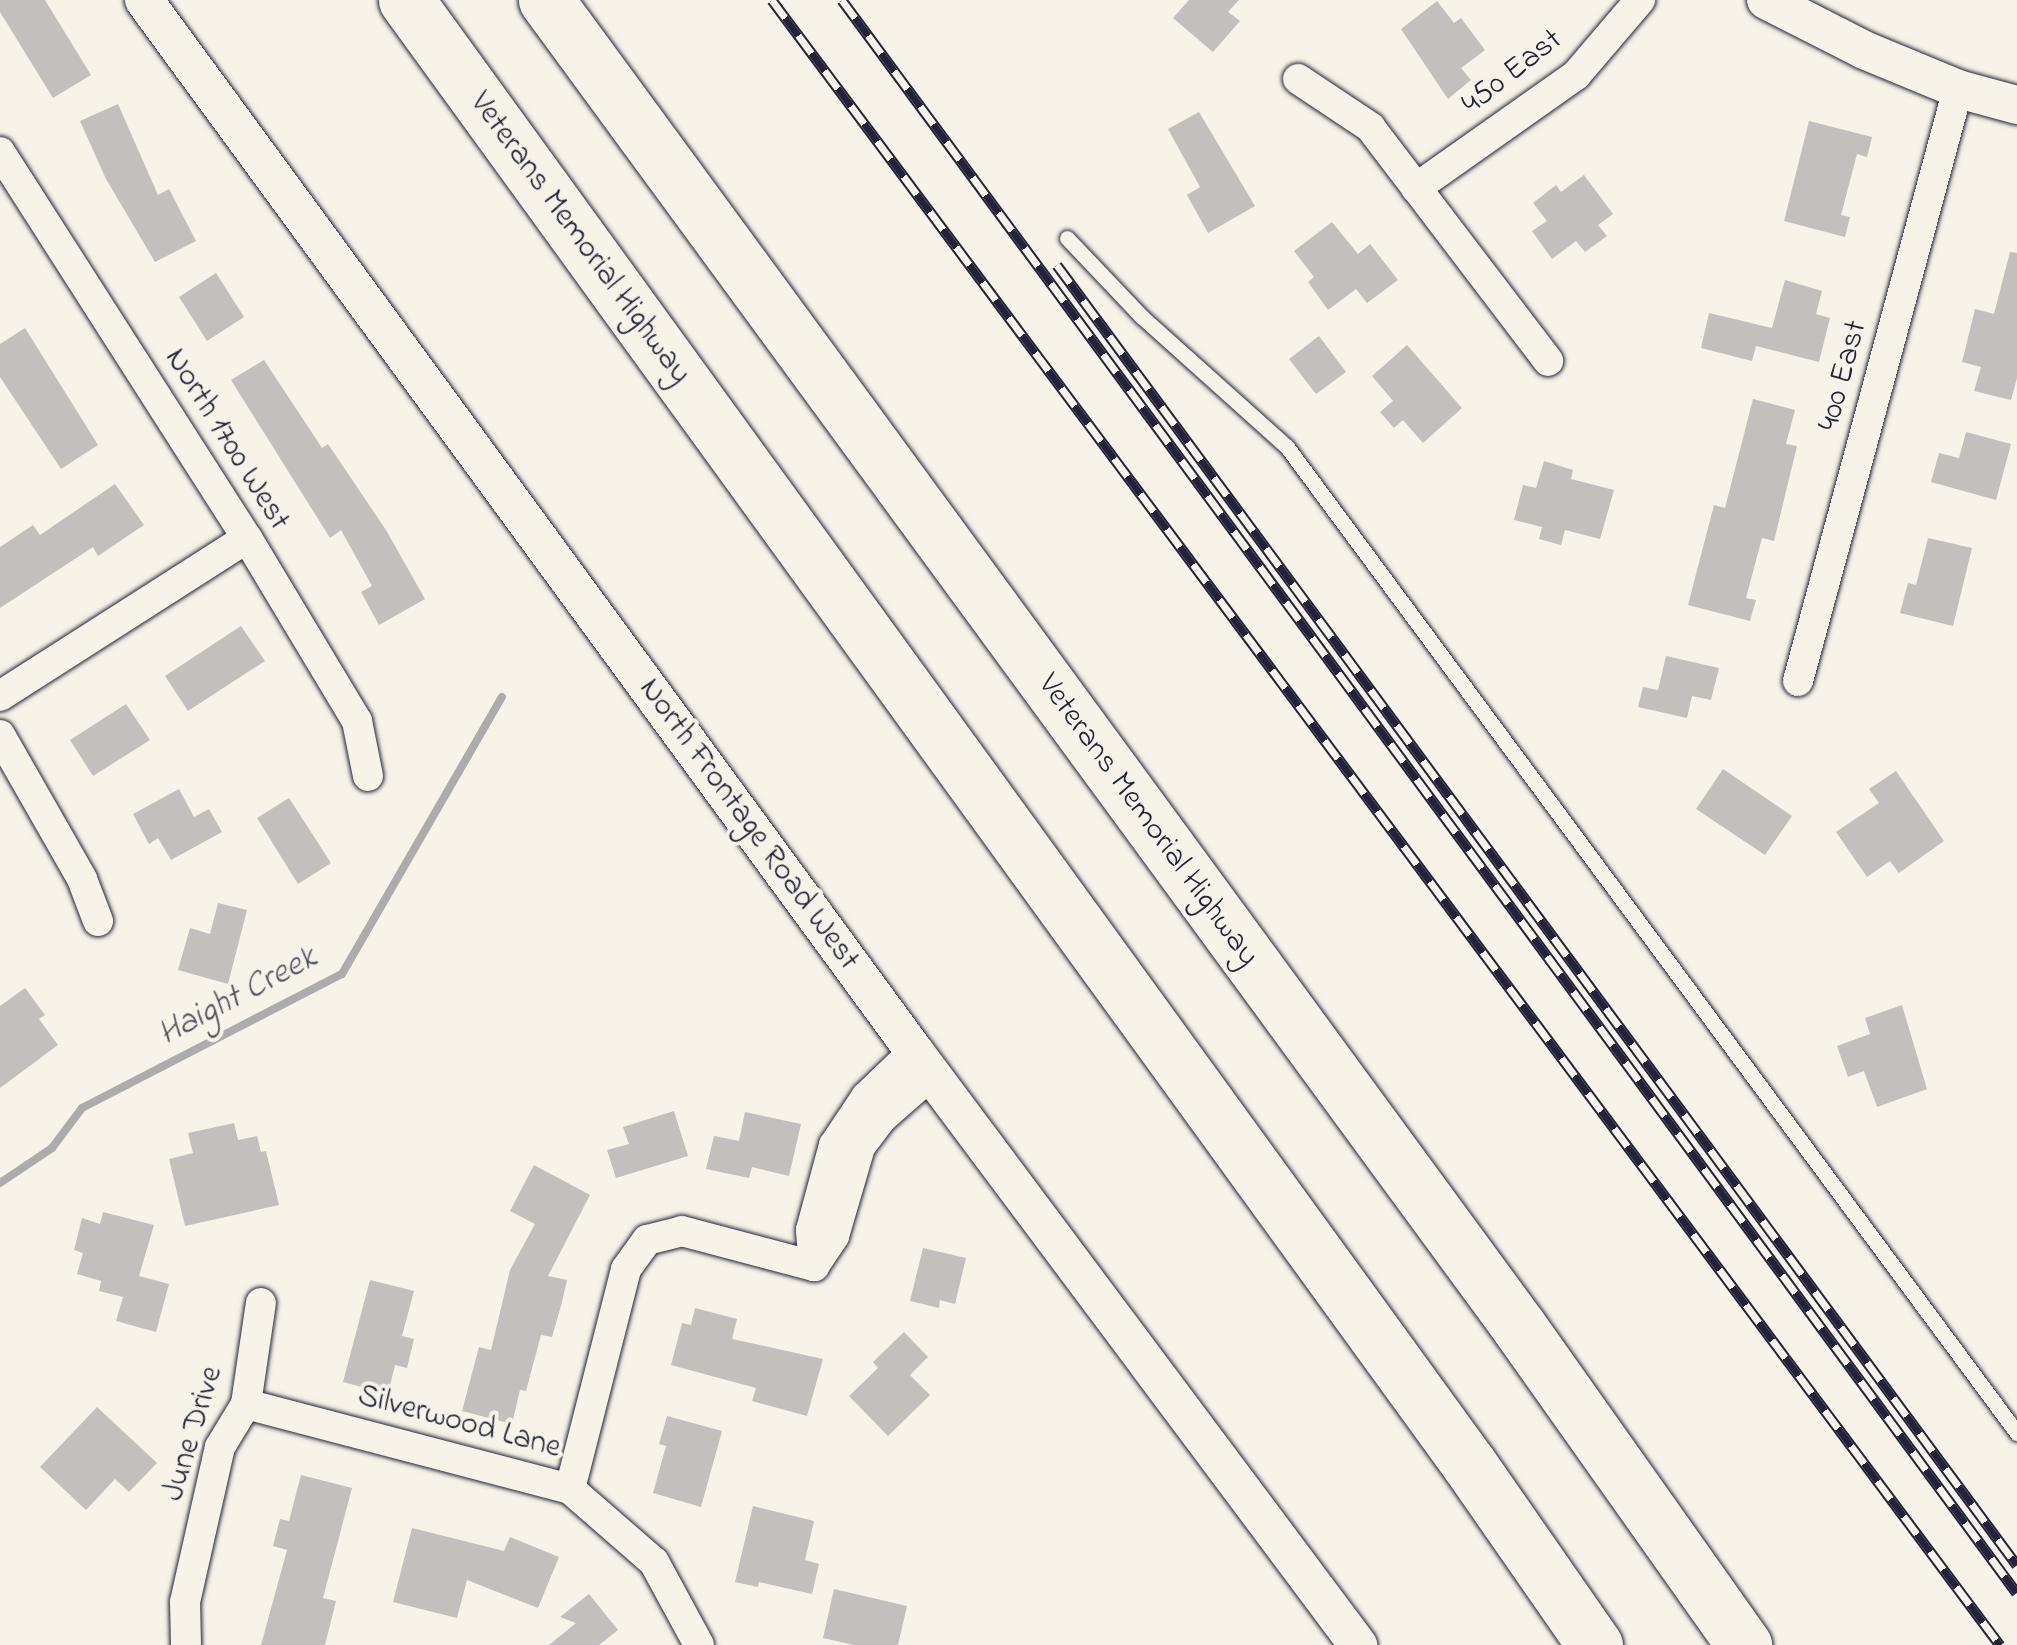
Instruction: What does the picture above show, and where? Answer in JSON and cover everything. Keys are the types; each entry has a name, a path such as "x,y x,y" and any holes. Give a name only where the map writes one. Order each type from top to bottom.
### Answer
{"highway":[{"name":"Veterans Memorial Highway","path":"406,0 1458,1448 1595,1645"},
{"name":"Veterans Memorial Highway","path":"546,0 1496,1295 1736,1631"}],"street":[{"name":"North Frontage Road West","path":"144,0 923,1063 1358,1645"},
{"name":"450 East","path":"1416,188 1576,74 1640,0"},
{"path":"1766,0 1864,50 1958,89 2017,104"},
{"path":"1298,80 1370,127 1548,361"},
{"name":"400 East","path":"1798,681 1958,89"},
{"name":"North 1700 West","path":"0,152 247,538 357,722 368,776"},
{"path":"0,696 247,538"},
{"path":"0,736 82,879 98,921"},
{"path":"570,1488 626,1269 647,1240 682,1231 814,1266 834,1236 860,1147 923,1063"},
{"name":"June Drive","path":"186,1645 185,1602 220,1447 246,1404 261,1303"},
{"name":"Silverwood Lane","path":"246,1404 570,1488 654,1562 699,1645"}],"lane":[{"path":"1066,238 1141,316 1286,447 2017,1433"}],"building":[{"path":"0,0 45,0 91,75 53,98 0,12"},
{"path":"1189,0 1239,0 1228,12 1240,21 1213,52 1173,18"},
{"path":"1437,1 1454,23 1461,18 1485,50 1461,68 1471,80 1448,99 1401,29"},
{"path":"118,104 158,195 169,189 196,241 155,262 106,179 80,121"},
{"path":"1199,112 1255,206 1208,233 1187,195 1200,187 1168,129"},
{"path":"1809,121 1872,137 1867,157 1857,154 1841,215 1850,217 1845,237 1784,221"},
{"path":"1584,175 1613,214 1598,225 1607,236 1585,252 1576,241 1552,259 1532,231 1547,221 1533,203 1556,185 1561,192"},
{"path":"1332,222 1358,254 1370,244 1398,280 1367,303 1356,289 1328,310 1308,282 1314,277 1294,251"},
{"path":"2010,252 2017,253 2017,378 2011,400 1974,391 1981,367 1962,362 1975,309 1994,314"},
{"path":"216,273 244,317 207,341 179,297"},
{"path":"1785,280 1822,291 1816,314 1830,318 1819,362 1756,346 1752,361 1701,348 1709,313 1772,328"},
{"path":"25,328 98,445 61,469 0,377 0,344"},
{"path":"1319,336 1346,372 1316,394 1289,359"},
{"path":"1407,345 1462,408 1423,443 1403,420 1394,428 1380,412 1393,401 1372,376"},
{"path":"264,360 322,448 328,444 386,530 425,599 379,625 361,592 372,586 341,530 330,538 231,380"},
{"path":"1753,399 1795,410 1786,444 1797,446 1774,541 1762,538 1746,598 1756,600 1750,621 1688,605 1714,505 1725,508"},
{"path":"1966,432 2011,444 1996,500 1931,482 1939,453 1959,458"},
{"path":"1544,461 1573,470 1571,479 1614,490 1600,539 1565,530 1561,545 1539,539 1542,527 1514,520 1523,485 1536,488"},
{"path":"115,484 144,525 98,556 93,547 0,608 0,547 33,525 40,535"},
{"path":"1928,538 1972,548 1953,626 1900,613 1908,583 1916,585"},
{"path":"241,626 265,661 188,711 165,676"},
{"path":"1666,656 1719,668 1711,700 1692,696 1687,718 1638,707 1643,687 1658,690"},
{"path":"126,704 150,740 93,776 70,740"},
{"path":"1723,769 1792,816 1765,855 1696,809"},
{"path":"1896,771 1944,841 1899,873 1890,861 1867,877 1836,832 1879,803 1869,789"},
{"path":"179,789 194,817 209,809 222,832 171,860 158,838 149,844 133,814"},
{"path":"289,798 331,863 298,884 257,818"},
{"path":"218,903 247,910 228,984 178,970 190,928 210,934"},
{"path":"25,988 45,1015 39,1019 58,1045 0,1088 0,1006"},
{"path":"1902,1005 1927,1089 1877,1107 1864,1071 1848,1077 1837,1046 1870,1034 1865,1018"},
{"path":"674,1111 688,1156 616,1178 607,1150 629,1144 623,1127"},
{"path":"745,1112 801,1124 789,1176 752,1167 749,1178 706,1169 714,1136 739,1141"},
{"path":"234,1123 238,1140 257,1136 261,1152 266,1151 279,1205 185,1226 169,1159 193,1153 188,1133"},
{"path":"534,1165 590,1195 548,1276 567,1280 561,1306 552,1337 541,1335 526,1391 520,1390 512,1424 462,1411 479,1347 491,1350 510,1270 535,1224 510,1211"},
{"path":"103,1212 154,1225 139,1276 169,1284 156,1332 116,1321 123,1297 99,1291 101,1281 77,1274 83,1253 74,1250 82,1218 100,1224"},
{"path":"923,1248 966,1258 955,1304 940,1300 939,1308 910,1301"},
{"path":"370,1280 414,1291 402,1336 414,1339 407,1368 395,1365 388,1394 343,1382"},
{"path":"695,1308 737,1319 732,1339 823,1359 807,1416 752,1401 756,1388 671,1365 682,1323 691,1325"},
{"path":"904,1332 928,1357 910,1375 930,1395 888,1436 849,1396 878,1368 873,1362"},
{"path":"97,1407 157,1463 129,1492 115,1479 86,1510 40,1467"},
{"path":"667,1416 722,1431 701,1507 653,1493 666,1446 659,1444"},
{"path":"301,1475 352,1488 323,1598 336,1601 325,1645 261,1645 287,1550 273,1546 280,1519 289,1521"},
{"path":"753,1506 814,1521 805,1560 819,1564 812,1594 759,1582 758,1587 735,1582"},
{"path":"412,1528 504,1551 510,1537 559,1557 538,1608 467,1580 457,1618 393,1602"},
{"path":"834,1589 907,1606 898,1645 854,1645 823,1638"},
{"path":"589,1594 618,1630 599,1645 549,1645 576,1623 560,1617"}],"waterway":[{"name":"Haight Creek","path":"0,1183 52,1148 82,1108 342,974 502,697"}],"railway":[{"path":"772,0 2000,1645"},
{"path":"842,0 2017,1593"},
{"path":"1057,265 2017,1565"}]}
